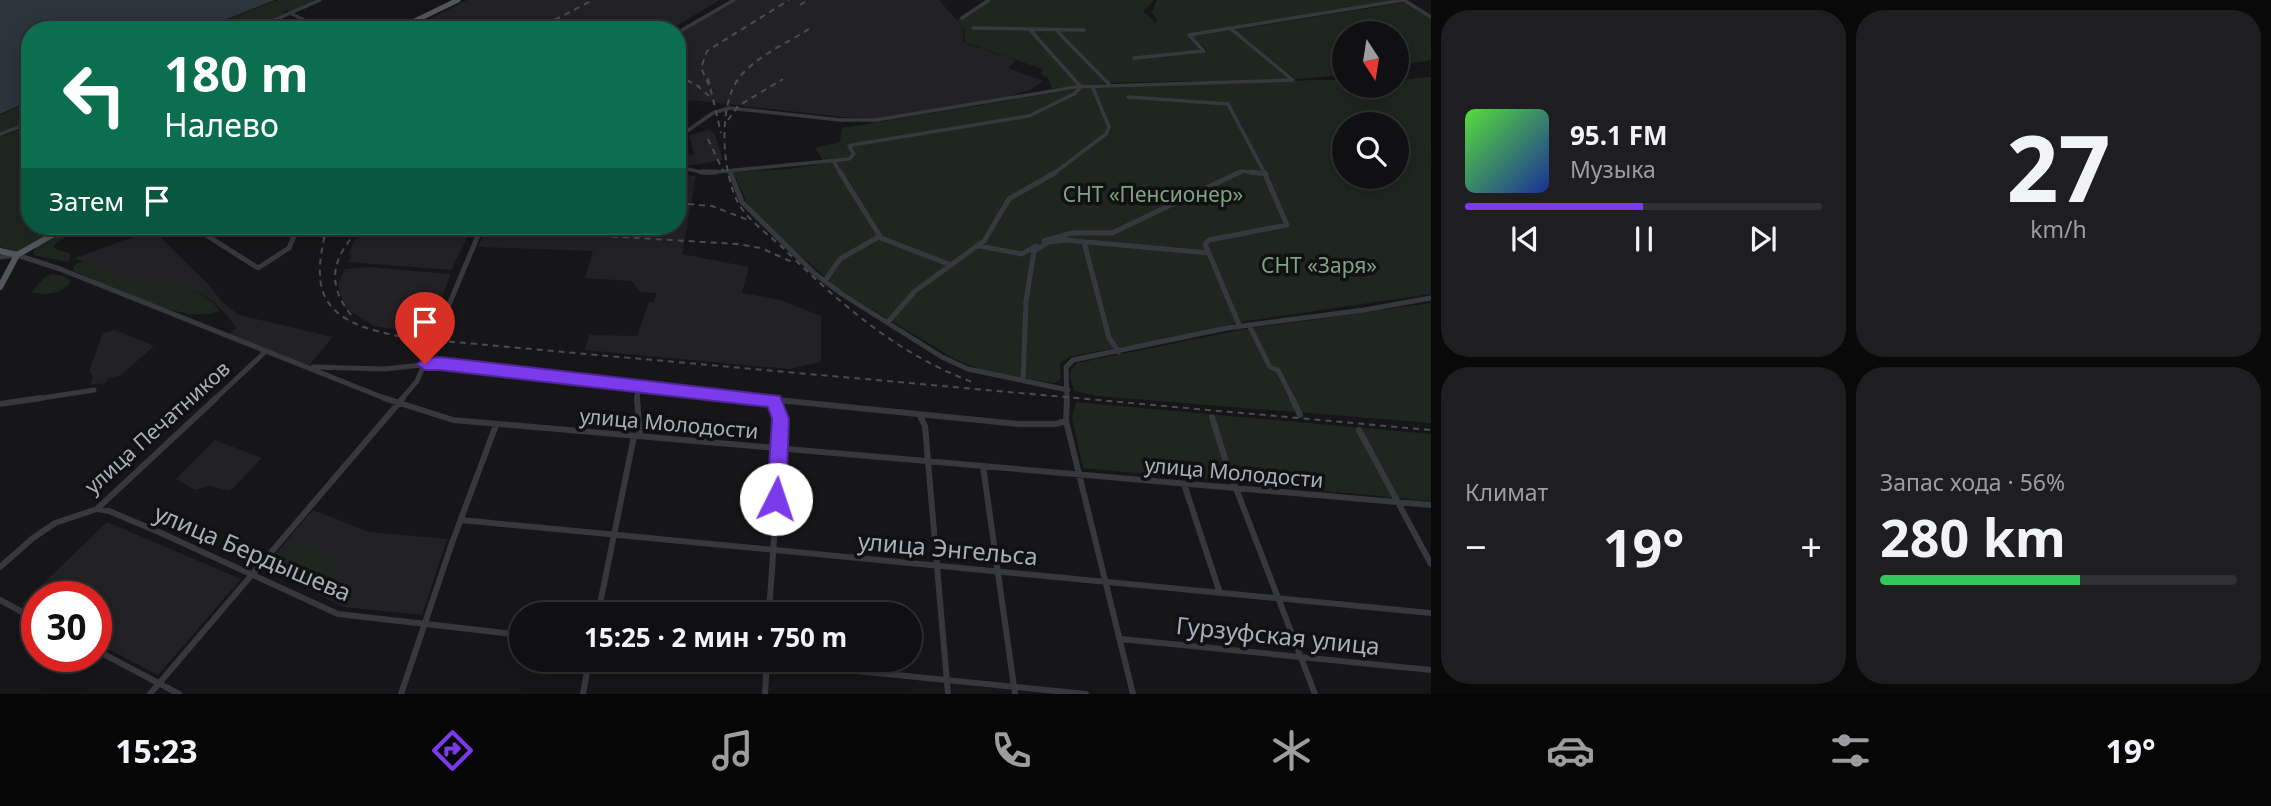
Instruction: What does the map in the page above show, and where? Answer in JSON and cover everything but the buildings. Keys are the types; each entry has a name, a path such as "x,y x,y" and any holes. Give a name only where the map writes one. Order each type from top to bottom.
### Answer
{"main road":[{"path":"415,21 458,0"},
{"path":"0,287 17,255 52,235"},
{"path":"0,251 17,255"}],"street":[{"path":"272,21 320,0"},
{"path":"686,28 734,0"},
{"path":"962,18 989,0"},
{"path":"1134,58 1203,51 1189,35 1404,0 1431,17"},
{"path":"290,13 306,21"},
{"path":"973,28 1059,32 1084,30"},
{"path":"686,132 713,113 729,108 748,113 876,120 1109,84 1293,80 1231,29"},
{"path":"686,169 706,173 834,162 849,159 854,154 849,146 852,145 1029,116 1080,91 1080,83 1031,31"},
{"path":"1059,32 1109,84"},
{"path":"888,322 915,291 979,246 1009,199 1065,167 1106,134 1109,127 1093,88"},
{"path":"1128,97 1228,104 1266,174 1287,225 1209,240 1205,244 1240,327"},
{"path":"0,134 21,126"},
{"path":"834,162 880,236 951,265"},
{"path":"730,171 742,202 825,281 942,357 968,369 1068,390"},
{"path":"979,246 1022,254 1058,235 1087,231 1112,233 1242,171 1266,174"},
{"path":"206,235 258,268 289,248 295,235"},
{"path":"150,694 248,575 416,381 478,235"},
{"path":"825,281 828,270 858,247 880,236"},
{"path":"1023,381 1026,301 1034,251 1057,241 1209,253"},
{"path":"1084,242 1109,338 1119,352"},
{"path":"0,257 17,255"},
{"name":"улица Молодости","path":"17,255 60,269 397,403 453,420 1431,505"},
{"path":"1133,694 1066,421 1069,407 1066,367 1073,360 1249,325 1431,298"},
{"path":"1249,325 1270,367 1278,370 1300,415"},
{"name":"улица Печатников","path":"0,567 41,529 68,516 97,509 265,352"},
{"path":"310,367 384,369 440,363 920,416 1019,424 1066,421"},
{"path":"600,602 641,422 635,400 638,385"},
{"path":"0,404 94,390"},
{"path":"770,602 780,449 780,419 774,401"},
{"path":"920,416 925,426 948,694"},
{"path":"1212,417 1236,488 1315,694"},
{"path":"401,694 496,425"},
{"path":"1359,430 1383,480 1398,502 1431,564"},
{"path":"983,466 1014,690"},
{"path":"1185,484 1220,593"},
{"name":"улица Бердышева","path":"97,509 109,511 161,533 338,614 509,634"},
{"name":"улица Энгельса","path":"461,520 1431,613"},
{"path":"0,600 21,611"},
{"name":"Гурзуфская улица","path":"1121,639 1431,670"},
{"path":"112,658 178,694"},
{"path":"583,694 587,672"},
{"path":"765,694 766,672"},
{"path":"877,672 947,679 1014,690 1086,694"}],"shaded area":[{"path":"0,0 275,0 222,21 21,21 21,105 0,114"},
{"path":"467,0 720,0 685,21 426,21"},
{"path":"738,0 939,0 963,27 963,42 1016,60 1009,68 1043,81 1030,90 1007,97 882,118 843,117 691,100 686,103 686,28"},
{"path":"709,130 715,134 723,160 686,166 686,156 694,154 689,135"},
{"path":"686,174 696,176 686,232"},
{"path":"139,235 158,235 209,285 222,302 239,315 333,337 309,365 229,335 236,328 228,316 214,302 195,291 128,282 74,258"},
{"path":"362,235 468,235 451,270 348,262 355,240"},
{"path":"484,235 685,235 682,254 749,267 742,293 780,300 821,316 821,362 789,369 585,350 589,335 637,336 649,302 654,302 657,293 640,292 632,281 585,278 593,251 478,247"},
{"path":"368,267 451,274 442,296 429,297 439,301 428,334 374,326 344,307 338,284 345,269"},
{"path":"115,330 154,346 120,376 108,378 106,383 90,385 93,376 89,371 103,333"},
{"path":"215,440 262,458 230,491 210,486 195,490 176,479"},
{"path":"313,510 369,532 447,539 422,615 343,607 264,567"},
{"path":"107,522 241,579 158,675 112,651 112,581 46,581"}],"green space":[{"path":"278,0 318,0 291,12 282,12 286,14 269,21 224,21"},
{"path":"990,0 1154,0 1143,12 1154,20 1154,25 1157,21 1152,12 1157,0 1404,0 1188,35 1202,50 1130,59 1206,52 1207,49 1191,36 1231,30 1291,79 1103,83 1052,89 1048,78 1042,75 1042,69 965,42 964,28 957,20"},
{"path":"1408,2 1431,17 1431,60 1409,64 1409,21 1332,21 1332,76 1296,79 1234,30"},
{"path":"1431,77 1431,294 1240,322 1184,336 1071,356 1060,363 1061,379 1055,383 986,372 955,359 840,290 772,230 747,203 733,172 789,169 825,163 815,148 840,142 842,128 1078,89 1332,80 1332,98 1409,98 1409,79"},
{"path":"21,106 21,125 0,133 0,115"},
{"path":"21,129 21,235 50,235 16,253 0,247 0,137"},
{"path":"59,235 69,235 54,245 54,248 71,254 68,262 33,255 36,247"},
{"path":"84,262 126,281 171,281 186,286 214,303 219,311 205,314 187,313 147,302 74,271 73,267 77,263"},
{"path":"52,274 64,276 71,281 64,289 54,293 32,292 44,278"},
{"path":"1431,303 1431,423 1097,396 1074,391 1070,377 1071,370 1078,363 1087,361 1246,329"},
{"path":"1076,402 1431,434 1431,501 1083,468 1072,418"},
{"path":"301,544 335,560 333,572 320,579 288,564 284,559 287,550"}],"railway":[{"path":"552,21 593,0"},
{"path":"709,85 701,68 707,51 789,0"},
{"path":"800,5 808,0"},
{"path":"809,29 754,63 739,78 732,90 727,106 724,142 729,178 740,206 754,223 825,288 870,325 919,357 972,382"},
{"path":"708,78 721,133"},
{"path":"728,120 738,106 783,79"},
{"path":"686,80 709,96"},
{"path":"708,139 723,171"},
{"path":"686,204 712,206 748,220"},
{"path":"324,235 320,275 329,304 339,314 365,327 409,338 1431,430"},
{"path":"351,315 337,291 335,280 339,258 354,235"},
{"path":"586,235 737,244 761,248 792,262"}],"route":[{"path":"425,364 440,363 774,401 780,419 776,499"}],"park label":[{"name":"СНТ «Пенсионер»","path":"1153,194"},
{"name":"СНТ «Заря»","path":"1319,265"}]}
